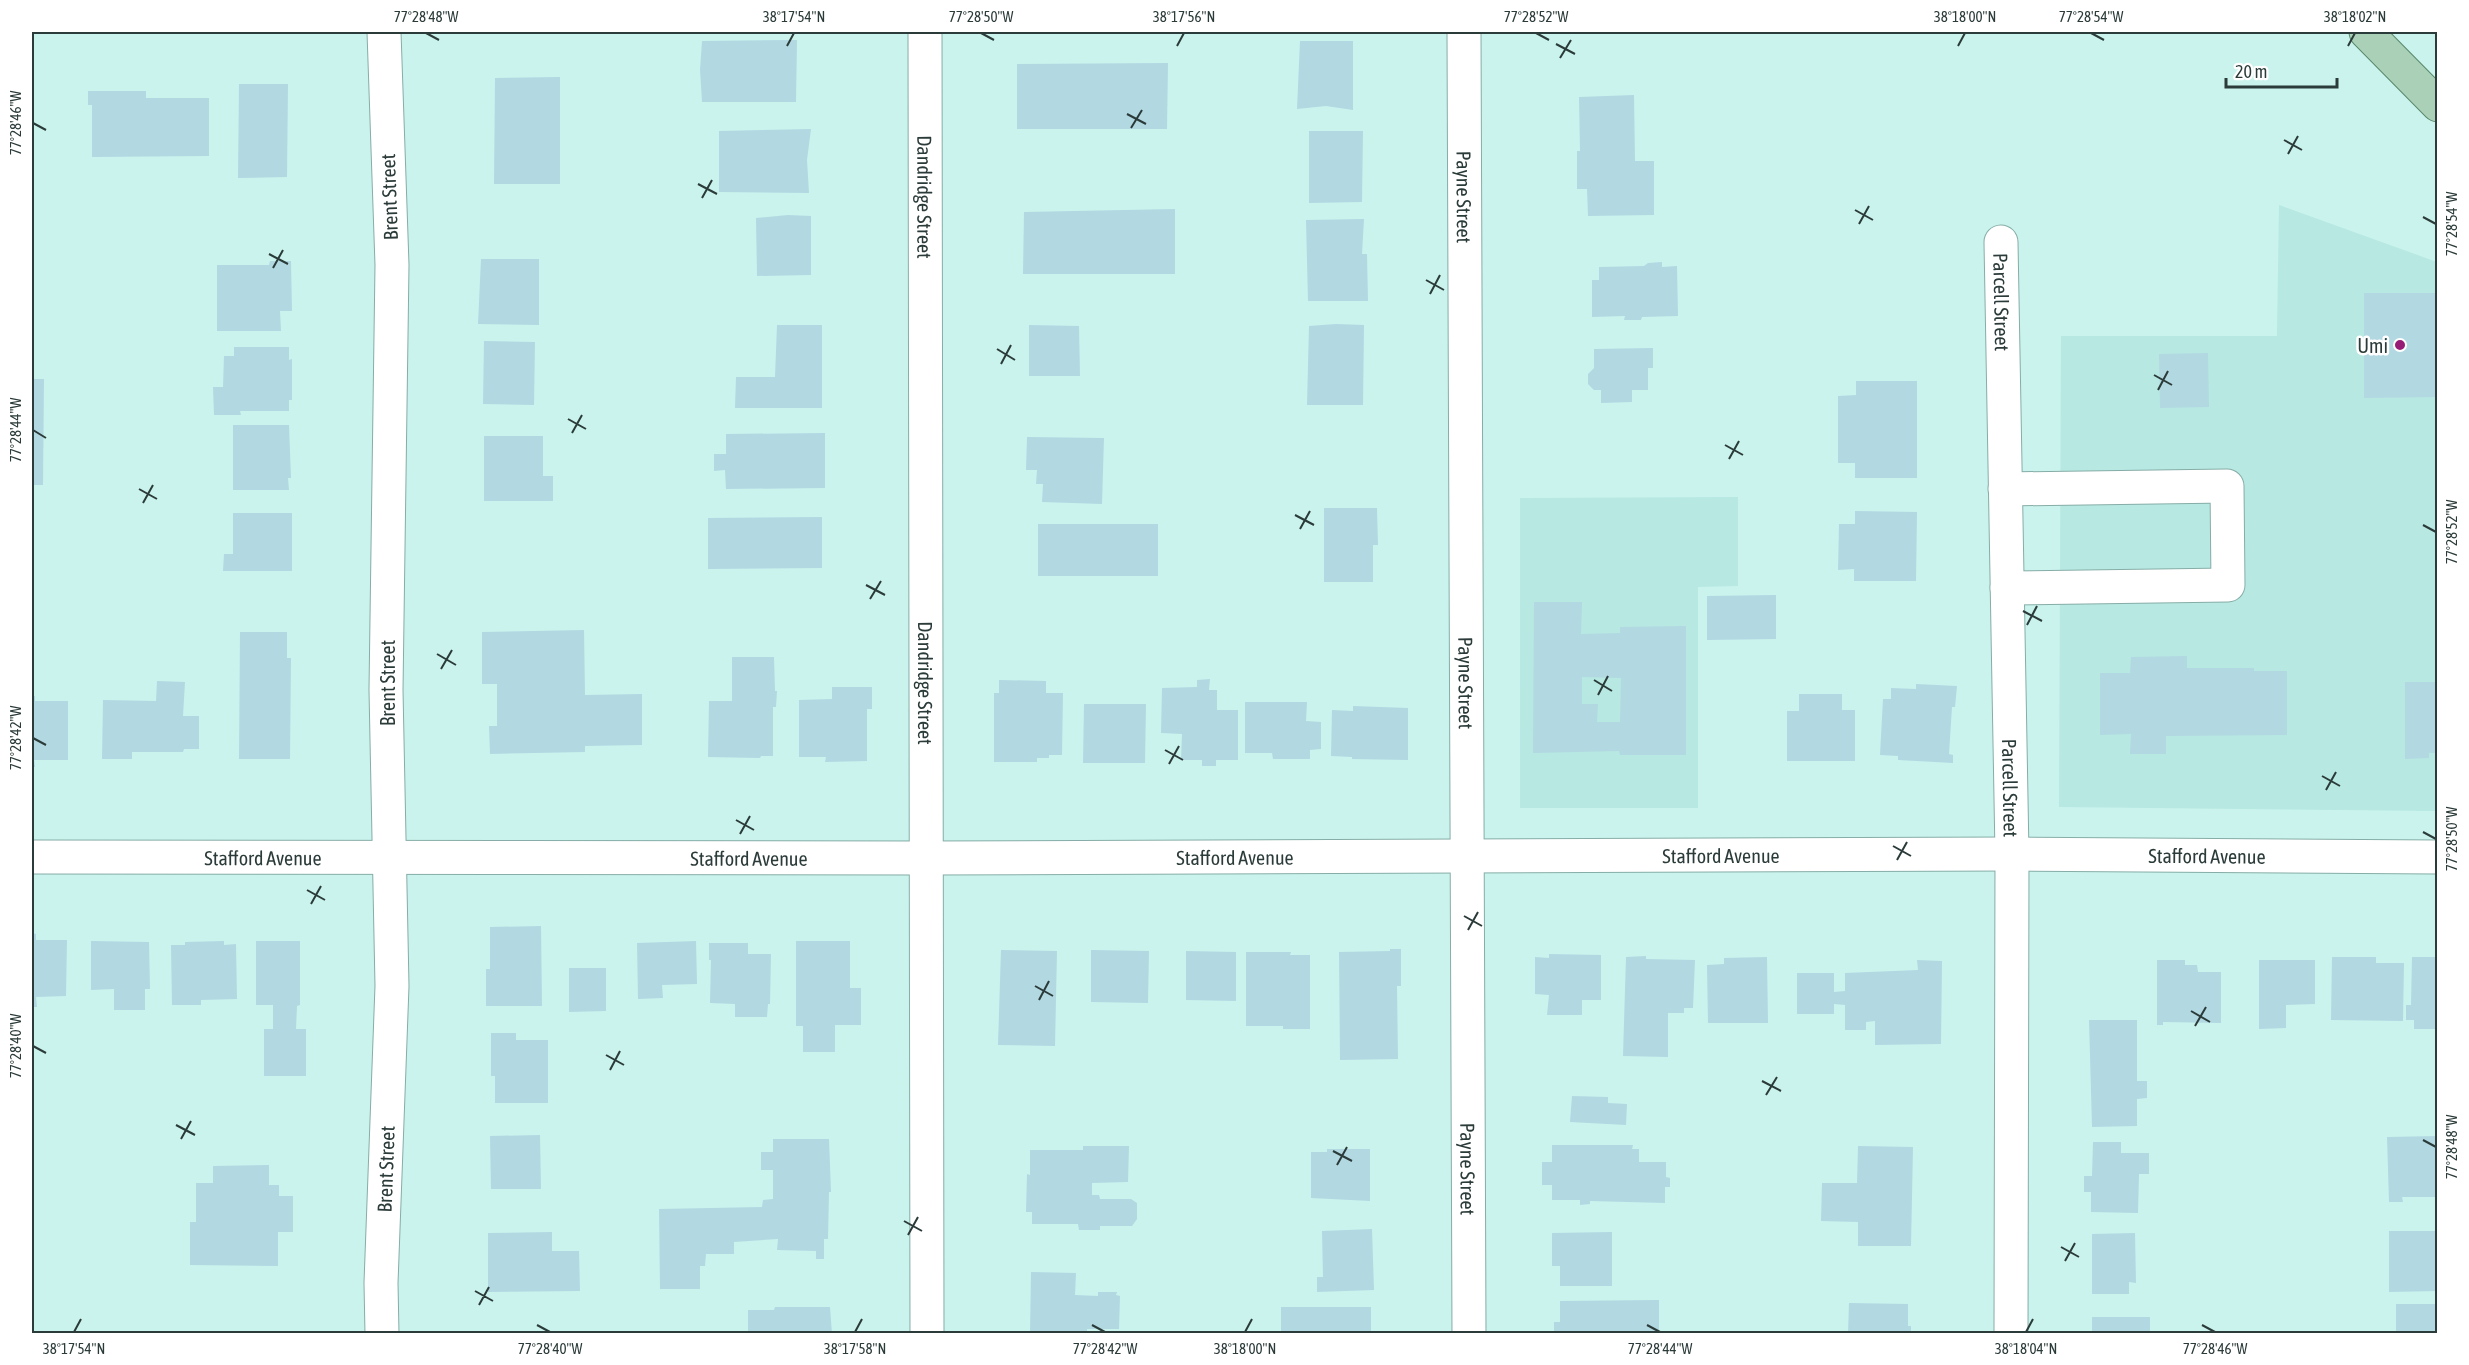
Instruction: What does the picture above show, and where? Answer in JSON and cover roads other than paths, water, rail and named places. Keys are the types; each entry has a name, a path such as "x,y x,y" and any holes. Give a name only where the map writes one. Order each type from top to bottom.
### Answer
{"main road":[{"path":"2366,32 2438,105"}],"street":[{"name":"Brent Street","path":"382,1334 381,1283 392,986 386,690 392,265 384,32"},
{"name":"Dandridge Street","path":"925,32 927,1334"},
{"name":"Payne Street","path":"1464,32 1469,1334"},
{"name":"Parcell Street","path":"2001,242 2012,854 2011,1334"},
{"path":"2005,489 2227,486 2228,585 2007,588"},
{"name":"Stafford Avenue","path":"32,857 927,858 2012,854 2438,857"}],"place":[{"name":"Umi","path":"2400,345"}]}
